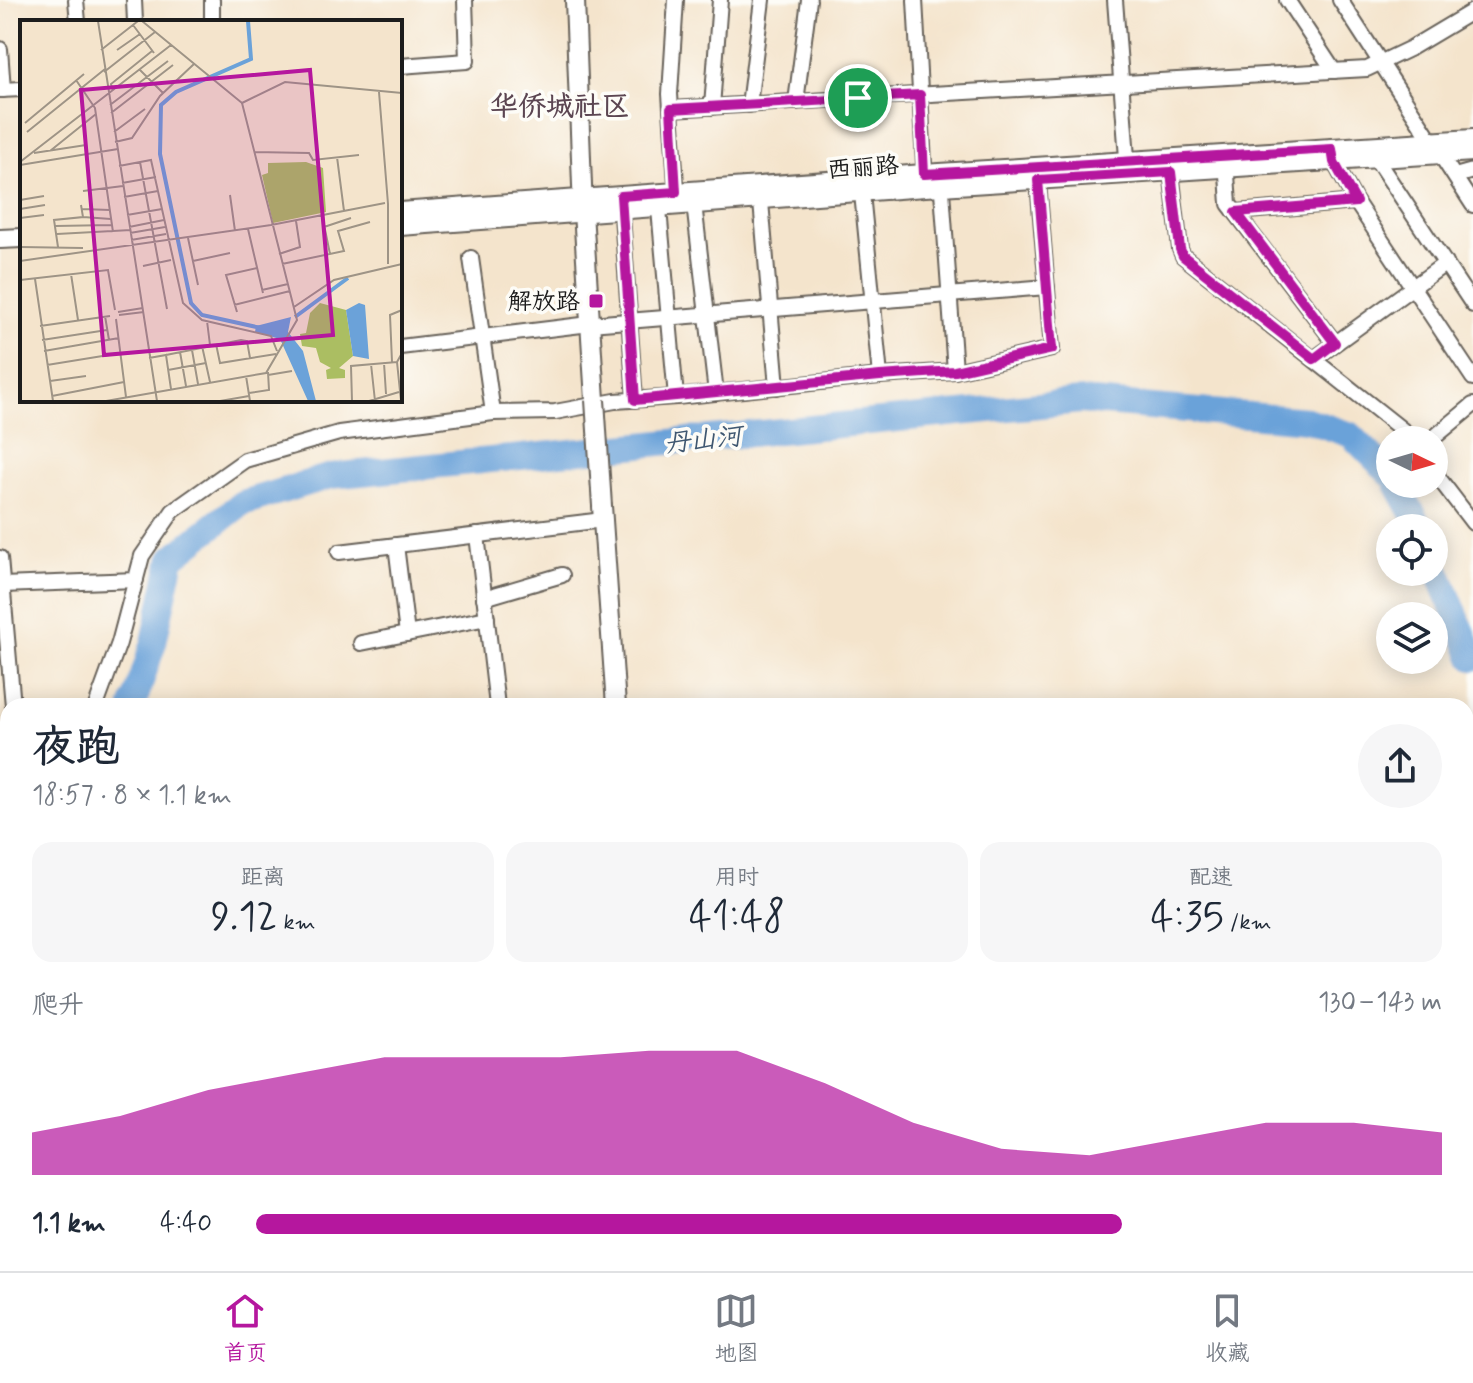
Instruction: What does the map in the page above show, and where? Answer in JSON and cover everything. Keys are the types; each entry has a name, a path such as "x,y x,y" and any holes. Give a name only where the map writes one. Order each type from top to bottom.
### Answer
{"main road":[{"path":"575,0 583,206 615,698"},
{"name":"西丽路","path":"402,226 583,206 760,192 1437,148 1473,139"},
{"name":"西丽路","path":"1437,148 1473,152"},
{"name":"西丽路","path":"402,212 583,206"},
{"path":"0,239 20,238"},
{"path":"0,250 20,249"}],"street":[{"path":"76,0 78,20"},
{"path":"134,0 135,20"},
{"path":"402,66 467,61 465,0"},
{"path":"676,0 670,94 676,199 669,317 676,397"},
{"path":"712,107 720,0"},
{"path":"749,105 762,0"},
{"path":"796,102 809,0"},
{"path":"915,0 920,95 950,295 955,371"},
{"path":"1115,0 1128,168"},
{"path":"1287,0 1334,71"},
{"path":"1340,0 1473,205"},
{"path":"671,109 1367,69 1411,48 1473,11"},
{"path":"0,49 2,90"},
{"path":"1374,153 1473,305"},
{"path":"1333,156 1356,202 1473,378"},
{"path":"1226,162 1229,204 1335,343"},
{"path":"1170,165 1183,256 1398,426"},
{"path":"1455,176 1473,171"},
{"path":"99,698 119,643 142,556 173,511 245,460 339,433 493,413 555,412 615,401 955,371 1052,349 1038,173"},
{"path":"862,185 880,376"},
{"path":"760,192 777,387"},
{"path":"676,199 707,314 716,393"},
{"path":"1236,212 1356,202"},
{"path":"621,203 635,400"},
{"path":"471,258 493,413"},
{"path":"1314,359 1446,263"},
{"path":"402,347 590,324 1047,287"},
{"path":"1448,426 1473,405"},
{"path":"1448,490 1473,523"},
{"path":"339,552 477,535 603,513"},
{"path":"477,535 496,698"},
{"path":"396,545 407,634"},
{"path":"0,558 3,622 12,698"},
{"path":"484,598 562,575"},
{"path":"2,585 136,580"},
{"path":"361,643 487,618"}],"waterway":[{"name":"丹山河","path":"136,698 154,642 172,558 242,503 331,476 1080,401 1307,420 1351,435 1376,460"},
{"name":"丹山河","path":"1405,498 1413,514"},
{"name":"丹山河","path":"1444,586 1473,658"}],"place":[{"name":"解放路","path":"596,301"}],"district":[{"name":"华侨城社区","path":"560,105"}],"route":[{"path":"920,95 924,174 1332,149 1334,162 1356,202 1236,212 1335,343 1314,359 1183,256 1171,172 1038,180 1052,349 955,371 635,400 621,196 676,192 671,109 858,98 920,95"}]}
